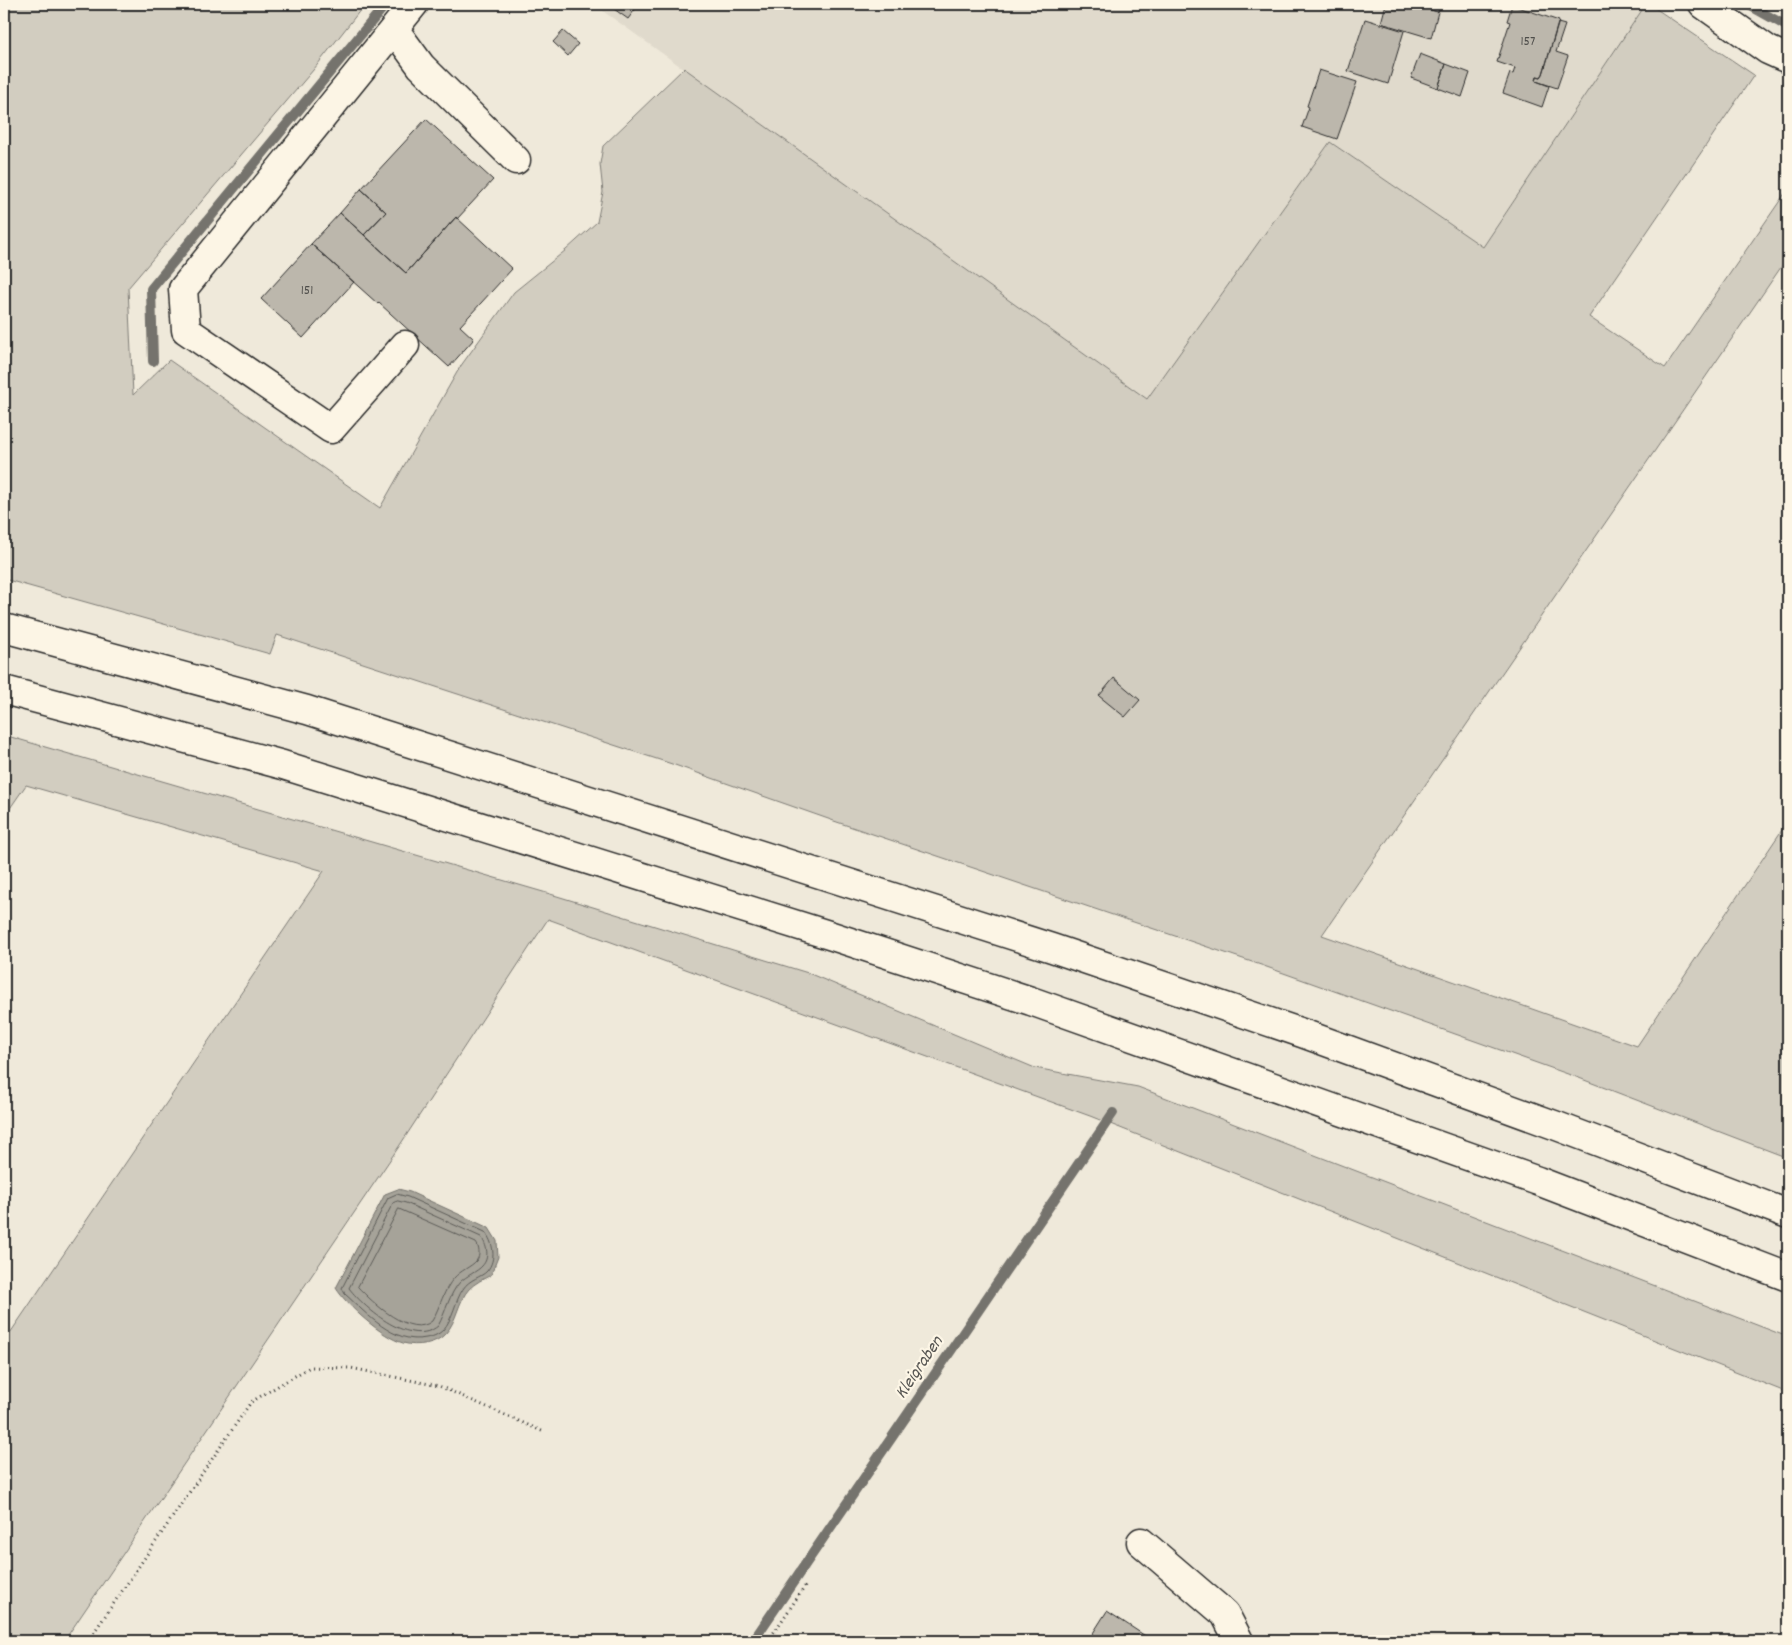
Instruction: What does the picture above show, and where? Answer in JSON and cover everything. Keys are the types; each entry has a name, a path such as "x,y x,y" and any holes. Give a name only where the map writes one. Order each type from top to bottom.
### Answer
{"main road":[{"path":"405,345 331,429 186,330 183,289 414,4"},
{"path":"1703,4 1768,50 1788,59"},
{"path":"394,29 421,66 516,160"},
{"path":"4,628 307,710 1052,948 1302,1033 1557,1126 1788,1214"},
{"path":"4,690 292,768 829,935 1031,1001 1538,1181 1788,1277"},
{"path":"1141,1542 1225,1614 1239,1641"}],"path":[{"path":"88,1641 251,1402 310,1367 351,1368 439,1386 544,1432"},
{"path":"768,1641 806,1585"}],"shaded area":[{"path":"4,4 365,4 314,69 128,288 133,395 169,360 380,508 460,367 514,292 597,222 603,192 600,164 603,146 684,68 1147,399 1330,142 1483,247 1646,4 1649,4 1754,75 1589,317 1665,368 1788,189 1788,257 1322,935 1637,1046 1788,821 1788,1158 1579,1078 1261,965 834,821 672,764 277,635 270,654 4,579"},
{"path":"593,4 1646,4 1483,247 1330,142 1147,399"},
{"path":"4,735 557,896 808,973 1035,1068 1138,1087 1788,1337 1788,1393 1090,1116 548,919 398,1148 64,1641 4,1641 4,1342 324,871 26,785 4,817"}],"water":[{"path":"398,1189 410,1192 489,1228 497,1241 498,1257 491,1275 476,1283 465,1294 453,1323 446,1333 437,1340 426,1344 414,1345 403,1343 375,1328 356,1312 336,1288 385,1194"}],"building":[{"path":"607,4 639,4 628,19"},
{"path":"1386,4 1410,4 1438,12 1431,38 1381,23"},
{"path":"1410,4 1441,4 1438,12"},
{"path":"1512,5 1559,21 1543,74 1541,77 1537,76 1536,81 1549,86 1542,107 1503,93 1510,73 1513,74 1515,68 1497,62 1510,22 1507,21"},
{"path":"1365,19 1404,31 1388,84 1348,71"},
{"path":"1558,23 1565,25 1556,52 1568,56 1557,88 1536,81 1537,76 1541,77 1543,74"},
{"path":"563,31 578,44 568,56 553,42"},
{"path":"1420,54 1446,64 1438,88 1411,78"},
{"path":"1446,64 1470,73 1462,97 1438,88"},
{"path":"1319,70 1357,82 1337,139 1302,127"},
{"path":"426,119 493,180 457,219 456,217 406,273 364,235 386,212 361,189"},
{"path":"361,189 386,212 364,235 340,213"},
{"path":"340,213 406,273 456,217 512,269 460,326 474,339 449,367 311,244"},
{"path":"311,244 354,282 303,338 261,299"},
{"path":"1114,678 1140,700 1125,717 1099,696"},
{"path":"1107,1611 1153,1641 1088,1641"}],"waterway":[{"path":"153,361 151,289 386,4"},
{"path":"1747,4 1788,27"},
{"name":"Kleigraben","path":"753,1641 1113,1113"}]}
